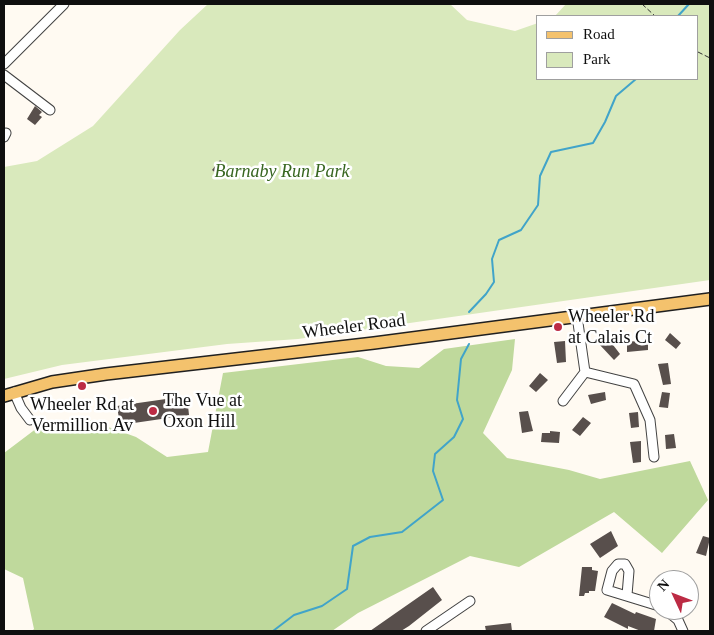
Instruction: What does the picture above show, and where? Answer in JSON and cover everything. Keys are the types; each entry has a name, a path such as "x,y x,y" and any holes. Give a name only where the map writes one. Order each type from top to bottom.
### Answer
{"main road":[{"name":"Wheeler Road","path":"9,394 52,382 106,374 374,343 710,299"}],"street":[{"path":"4,64 64,4"},
{"path":"4,75 50,110"},
{"path":"563,401 584,372 577,316"},
{"path":"584,372 634,384 650,420 654,457"},
{"path":"9,394 30,420"},
{"path":"627,595 649,603"},
{"path":"426,631 470,601"}],"path":[{"path":"642,4 654,15"}],"green space":[{"name":"Barnaby Run Park","path":"208,4 450,4 467,20 515,31 536,24 536,80 699,80 699,15 556,15 566,4 710,4 710,280 298,339 227,344 62,365 4,379 4,167 37,161 93,126 180,30"},
{"path":"515,339 512,370 483,433 507,458 569,470 600,479 690,461 708,500 662,553 614,512 519,567 470,556 358,613 332,631 32,631 34,629 23,578 4,569 4,453 45,422 89,420 136,437 167,457 208,452 223,373 358,357 386,366 419,368 444,349"}],"building":[{"path":"35,106 42,112 39,115 42,117 35,125 27,119"},
{"path":"220,160 230,168 222,178 212,170"},
{"path":"670,333 681,343 676,349 665,340"},
{"path":"565,341 566,362 557,363 554,342"},
{"path":"603,341 610,341 620,354 614,360 599,344"},
{"path":"627,341 648,342 648,350 627,352"},
{"path":"668,363 671,384 663,385 658,364"},
{"path":"540,373 548,380 536,392 529,386"},
{"path":"605,392 606,400 591,404 588,395"},
{"path":"662,392 670,393 668,408 659,407"},
{"name":"The Vue at Oxon Hill","path":"187,396 189,415 120,425 117,406"},
{"path":"528,411 533,431 522,433 519,412"},
{"path":"638,412 639,427 631,428 629,413"},
{"path":"583,417 591,423 580,436 572,430"},
{"path":"550,431 560,432 559,443 541,442 542,433 550,433"},
{"path":"674,434 676,448 666,449 665,435"},
{"path":"641,441 641,462 633,463 630,442"},
{"path":"611,531 618,546 600,558 590,544"},
{"path":"703,536 710,538 706,556 696,553"},
{"path":"582,567 592,567 592,570 598,571 595,591 589,591 584,596 579,596"},
{"path":"433,587 442,600 409,626 401,631 370,631"},
{"path":"612,603 635,614 636,612 649,617 649,620 656,620 654,631 641,631 628,626 628,629 604,617"},
{"path":"511,623 512,631 486,631 485,626"}],"waterway":[{"path":"679,15 689,4"},
{"path":"469,312 486,294 494,282 492,259 499,240 521,230 538,205 540,176 551,152 593,143 605,122 616,96 635,80"},
{"path":"273,631 294,615 322,606 347,589 353,546 370,537 402,532 443,500 433,471 435,454 454,437 463,419 457,400 461,359 469,344"}],"place":[{"name":"Wheeler Rd at Calais Ct","path":"558,327"},
{"name":"Wheeler Rd at Vermillion Av","path":"82,386"},
{"name":"The Vue at Oxon Hill","path":"153,411"}]}
